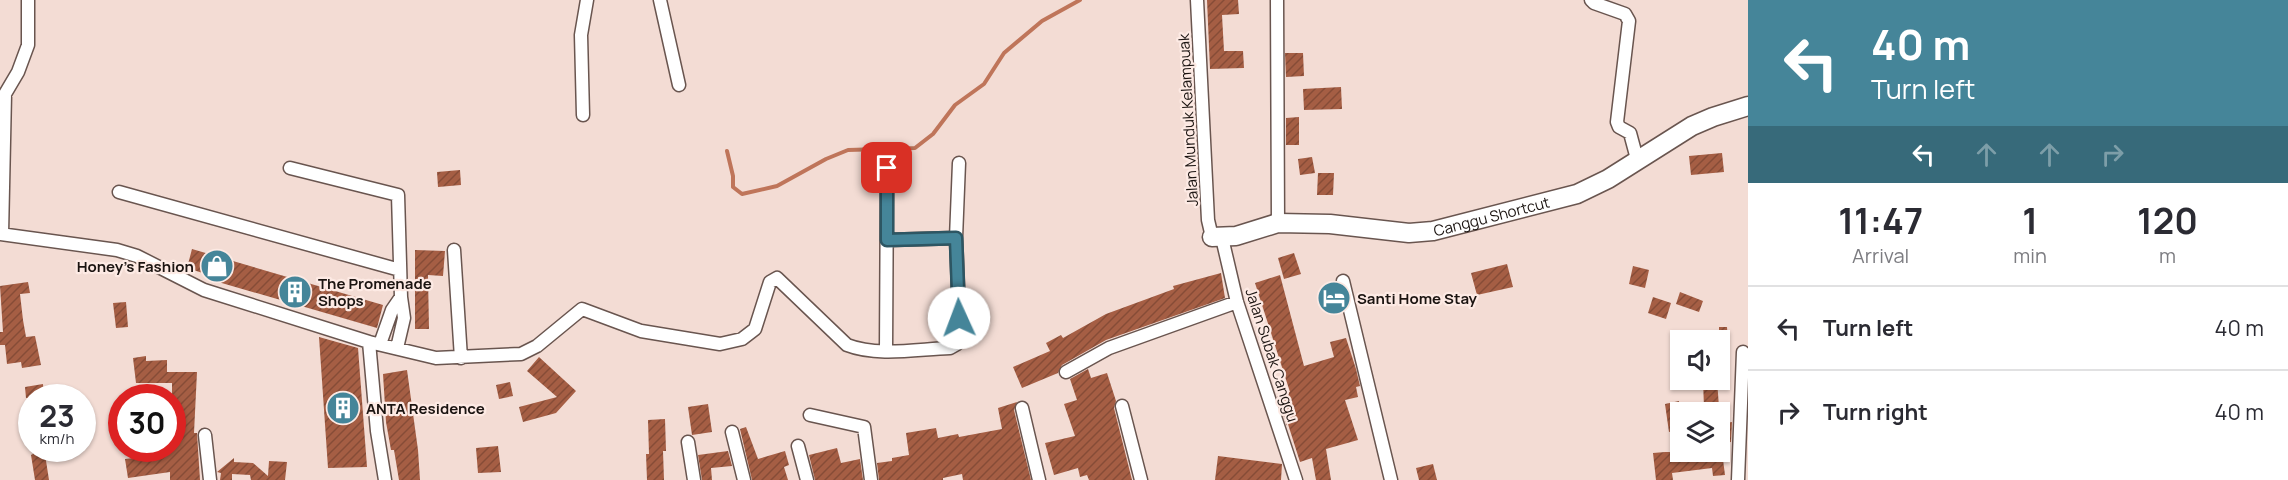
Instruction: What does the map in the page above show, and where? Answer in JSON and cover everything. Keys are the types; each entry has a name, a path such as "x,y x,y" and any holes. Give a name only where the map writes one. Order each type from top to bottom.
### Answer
{"street":[{"path":"28,0 28,45 18,72 4,94 1,234 117,250 137,256 158,272 204,290 375,343 436,358 521,354 537,346 582,309 640,331 720,344 742,339 755,329 770,282 777,278 847,345 857,349 886,350 950,348 957,344 960,338 956,238 959,163"},
{"path":"583,115 581,35 586,0"},
{"path":"660,0 679,85"},
{"name":"Jalan Munduk Kelampuak","path":"1197,0 1208,220 1217,238"},
{"path":"1276,0 1278,223"},
{"path":"1591,0 1625,14 1629,21 1617,122 1619,127 1630,133 1637,159"},
{"name":"Canggu Shortcut","path":"1217,238 1278,223 1330,224 1409,233 1433,231 1577,194 1608,179 1692,126 1748,106"},
{"path":"290,168 398,195 400,297 404,318 397,348"},
{"path":"886,350 887,168"},
{"path":"119,192 400,270"},
{"path":"887,240 956,238"},
{"name":"Jalan Subak Canggu","path":"1217,238 1296,480"},
{"path":"454,250 461,358"},
{"path":"1343,281 1391,480"},
{"path":"385,480 378,431 375,343 400,297"},
{"path":"1066,372 1109,348 1237,302"},
{"path":"1738,480 1743,352"},
{"path":"1122,406 1141,480"},
{"path":"1022,408 1039,480"},
{"path":"810,415 864,427 871,480"},
{"path":"732,432 744,480"},
{"path":"205,435 210,480"},
{"path":"688,442 694,480"},
{"path":"798,446 807,480"}],"building":[{"path":"1207,0 1238,0 1239,14 1222,15 1224,51 1243,51 1244,68 1210,69"},
{"path":"1285,53 1303,53 1304,76 1286,77"},
{"path":"1341,87 1342,109 1304,110 1303,89"},
{"path":"1299,117 1299,145 1286,145 1286,118"},
{"path":"1722,153 1724,172 1691,175 1689,156"},
{"path":"1312,157 1315,173 1300,175 1298,159"},
{"path":"460,170 461,185 438,187 437,172"},
{"path":"1318,173 1334,173 1333,195 1317,195"},
{"name":"The Promenade Shops","path":"192,249 383,305 377,328 208,279 209,275 187,268"},
{"path":"415,250 445,251 443,276 428,275 429,329 415,329"},
{"path":"1294,253 1301,274 1284,279 1278,258"},
{"path":"1507,264 1513,287 1477,295 1471,273"},
{"path":"1633,266 1649,270 1645,288 1629,284"},
{"path":"1221,273 1225,298 1106,340 1062,365 1058,373 1022,388 1013,367 1050,351 1046,343 1061,335 1063,338 1106,314 1174,289 1173,286"},
{"path":"1280,275 1304,366 1334,357 1330,342 1346,338 1356,369 1360,386 1356,387 1358,397 1345,400 1358,440 1326,449 1331,480 1316,480 1312,458 1300,462 1277,396 1290,392 1255,283"},
{"path":"28,282 30,293 20,294 23,320 26,337 35,336 41,365 22,368 21,362 7,364 5,345 0,345 0,332 3,332 0,286"},
{"path":"1680,292 1703,301 1699,312 1676,304"},
{"path":"1653,297 1671,303 1666,319 1648,313"},
{"path":"126,302 128,327 116,328 113,303"},
{"path":"1719,327 1727,327 1727,330 1719,330"},
{"name":"ANTA Residence","path":"319,337 358,348 367,467 328,468"},
{"path":"146,356 146,361 167,360 167,372 197,372 194,433 197,433 200,480 170,480 170,472 128,478 125,462 186,462 186,384 136,383 133,358"},
{"path":"539,357 576,391 556,413 523,422 519,407 557,397 527,371"},
{"path":"1088,369 1091,378 1107,373 1116,401 1114,408 1132,480 1089,480 1087,475 1080,477 1078,468 1054,475 1045,443 1075,436 1064,404 1077,400 1070,379"},
{"path":"407,370 420,480 399,480 386,422 383,374"},
{"path":"510,382 513,396 499,399 496,385"},
{"path":"1703,390 1718,390 1719,402 1704,402"},
{"path":"1017,402 1014,410 1031,480 963,480 962,474 943,478 943,480 879,480 877,463 909,455 906,433 936,428 938,438 958,434 959,437 1002,429 998,408"},
{"path":"1670,403 1669,432 1665,404"},
{"path":"708,404 712,432 692,435 688,407"},
{"path":"665,419 664,480 647,480 648,420"},
{"path":"1730,422 1732,422 1730,442"},
{"path":"746,427 758,459 785,451 789,465 784,467 788,480 752,480 740,429"},
{"path":"498,446 501,472 478,473 476,448"},
{"path":"837,448 841,463 860,459 863,480 815,480 809,455"},
{"path":"728,451 732,466 711,468 712,480 702,480 698,455"},
{"path":"1670,452 1670,462 1723,462 1725,475 1713,476 1712,468 1672,473 1673,480 1656,480 1653,453"},
{"path":"1218,456 1282,464 1281,480 1215,480"},
{"path":"234,458 234,462 253,463 268,476 269,461 287,462 285,480 251,480 250,475 232,474 232,480 220,480 221,473 217,472"},
{"path":"32,462 46,462 49,480 35,480"},
{"path":"1433,464 1437,480 1419,480 1416,468"}],"waterway":[{"path":"727,151 733,176 733,187 742,194 777,186 826,159 848,150 915,148 933,134 955,105 984,84 1004,53 1042,21 1080,0"}],"place":[{"name":"Honey’s Fashion","path":"217,266"},
{"name":"The Promenade Shops","path":"295,292"},
{"name":"Santi Home Stay","path":"1334,298"},
{"name":"ANTA Residence","path":"343,408"}],"route":[{"path":"887,168 887,240 956,238 959,318"}]}
